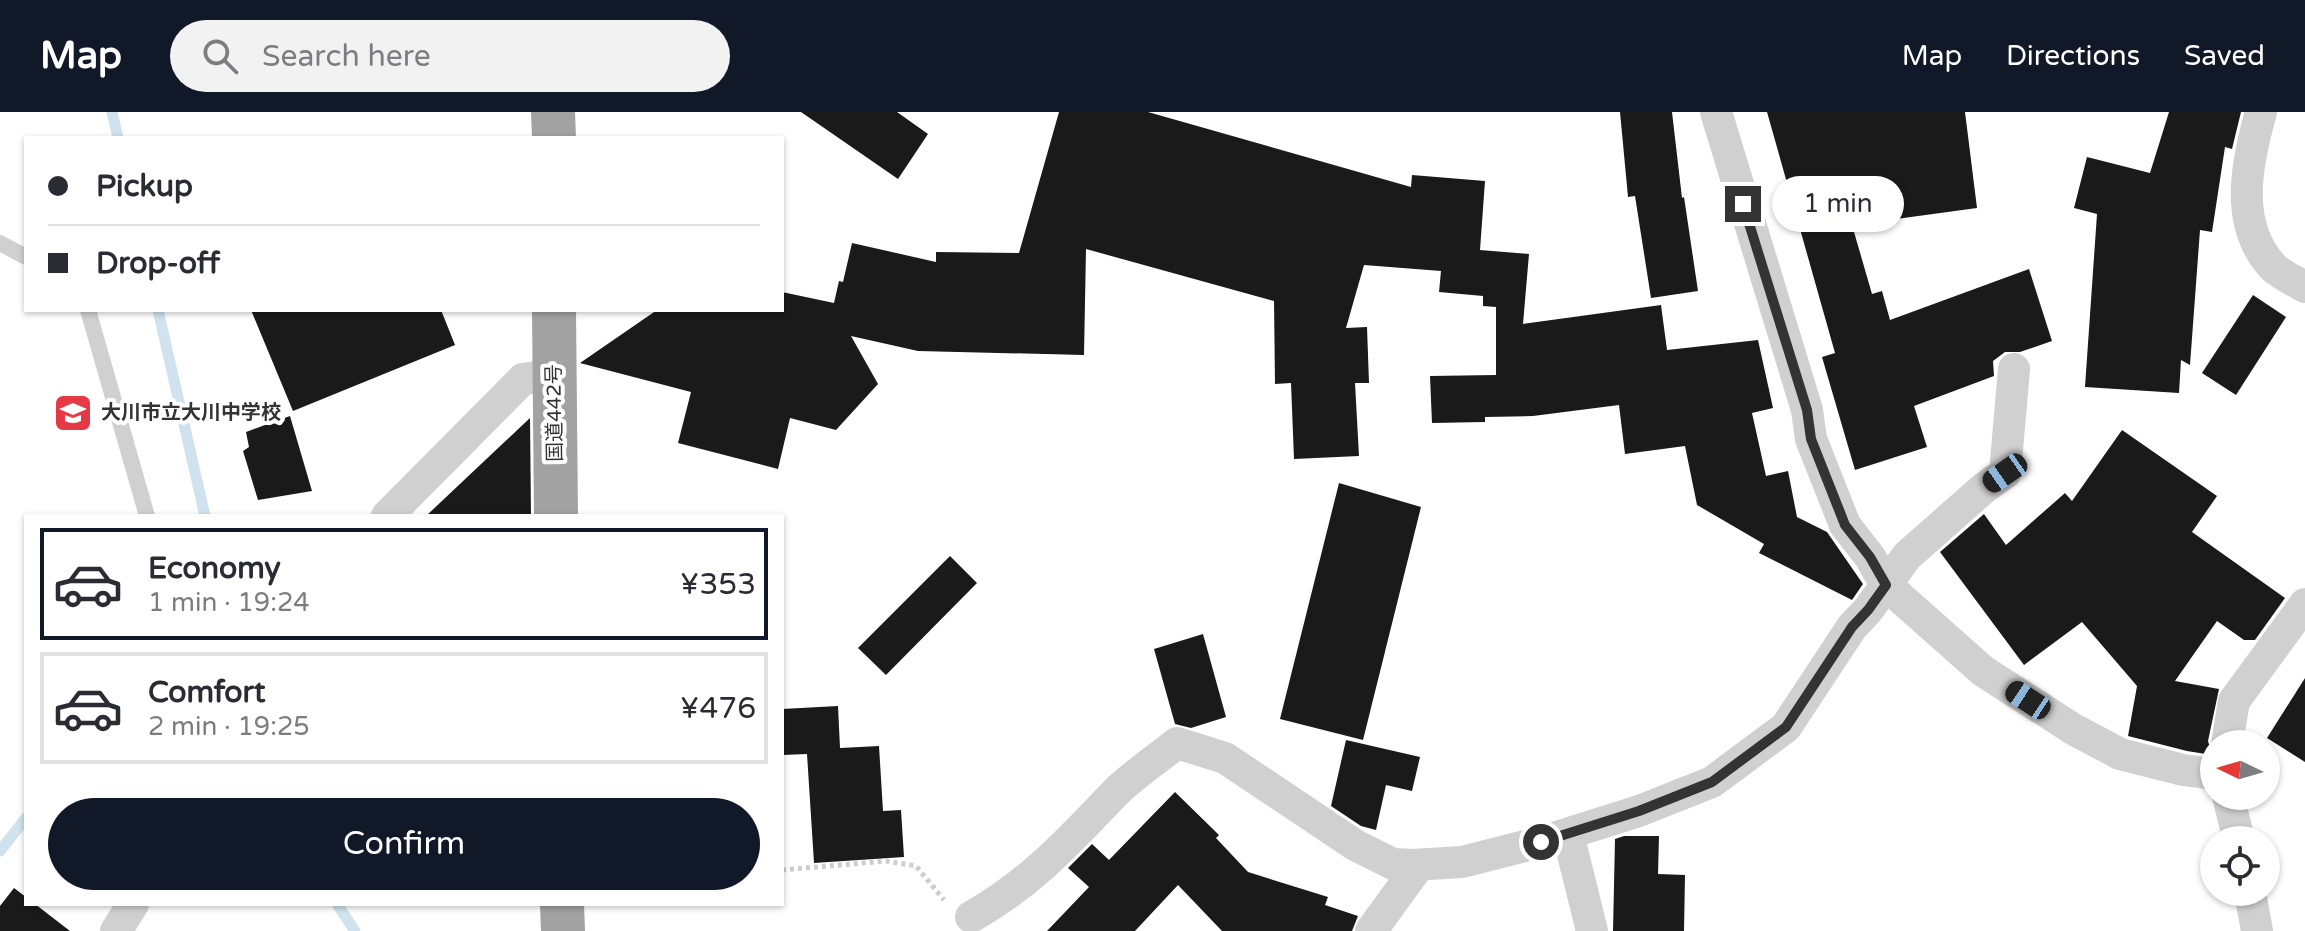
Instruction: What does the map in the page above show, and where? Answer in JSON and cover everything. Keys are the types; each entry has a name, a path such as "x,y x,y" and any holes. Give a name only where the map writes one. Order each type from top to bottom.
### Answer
{"highway":[{"path":"553,112 554,136"},
{"name":"国道442号","path":"554,312 556,514"},
{"path":"562,906 563,931"}],"street":[{"path":"1716,112 1807,410 1811,439 1845,525 1870,557 1886,585 1983,671 2073,729 2120,754 2200,772"},
{"path":"2261,112 2247,160 2246,201 2250,224 2259,247 2274,268 2305,287"},
{"path":"971,917 1015,891 1081,831 1117,791 1177,743 1225,758 1355,845 1393,864 1462,862 1568,834 1639,811 1712,782 1786,727 1852,627 1907,556 2005,473 2014,369"},
{"path":"389,514 523,379 555,375"},
{"path":"2229,730 2234,701 2305,604"},
{"path":"1568,834 1592,931"},
{"path":"1371,931 1419,865"},
{"path":"116,931 132,906"},
{"path":"2253,906 2257,931"}],"lane":[{"path":"0,243 24,256"},
{"path":"89,312 146,514"}],"path":[{"path":"784,870 886,861 916,866 950,907 971,917"}],"building":[{"path":"801,112 897,112 928,134 898,179"},
{"path":"1059,112 1148,112 1411,187 1412,175 1485,181 1480,250 1529,254 1523,324 1661,305 1667,350 1758,340 1773,408 1752,413 1766,476 1788,471 1797,517 1827,532 1863,584 1852,600 1759,553 1764,544 1697,505 1685,446 1625,454 1619,405 1533,416 1485,417 1485,422 1432,423 1430,376 1496,375 1496,307 1483,306 1483,296 1439,292 1441,271 1364,265 1346,328 1367,327 1369,383 1355,383 1359,456 1294,459 1291,383 1275,384 1274,301 1086,249 1084,355 918,351 851,336 878,384 836,430 790,418 778,469 678,443 691,392 580,363 654,312 784,312 784,292 834,303 839,281 843,282 852,243 936,262 936,252 1019,253"},
{"path":"1620,112 1672,112 1682,198 1698,291 1651,298 1635,196 1628,197"},
{"path":"1767,112 1965,112 1977,208 1852,225 1872,294 1882,291 1890,320 2029,269 2052,341 2020,352 2005,352 1993,361 1994,376 1914,406 1927,447 1855,470 1822,357 1835,353"},
{"path":"2169,112 2241,112 2232,149 2225,147 2212,232 2200,230 2190,365 2181,360 2179,393 2085,387 2097,214 2074,208 2087,157 2150,173"},
{"path":"2253,295 2286,317 2236,395 2202,373"},
{"path":"252,312 442,312 455,345 293,411"},
{"path":"290,416 312,491 258,500 243,451 249,447 246,432"},
{"path":"530,418 531,514 428,514"},
{"path":"2122,430 2217,496 2192,532 2285,598 2255,640 2244,640 2217,621 2175,681 2219,689 2210,730 2200,730 2200,753 2128,736 2137,686 2082,622 2024,665 1940,552 1984,514 2006,545 2065,493 2072,501"},
{"path":"1339,483 1421,507 1363,740 1280,719"},
{"path":"950,556 977,583 886,675 858,648"},
{"path":"1203,634 1226,717 1191,728 1175,724 1154,649"},
{"path":"2305,678 2305,762 2280,746 2280,730 2272,730"},
{"path":"838,706 840,748 879,746 883,811 901,810 904,857 814,863 807,754 784,755 784,709"},
{"path":"1346,740 1420,757 1412,791 1386,785 1376,830 1361,826 1331,806"},
{"path":"1175,792 1219,835 1216,838 1248,872 1328,897 1325,905 1358,916 1352,931 1222,931 1178,885 1135,931 1047,931 1089,887 1068,868 1092,844 1109,860"},
{"path":"1659,836 1658,874 1685,875 1684,931 1613,931 1615,839"},
{"path":"14,888 24,896 24,906 38,906 70,931 0,931 0,906"}],"waterway":[{"path":"112,112 118,136"},
{"path":"158,312 205,514"},
{"path":"0,851 24,821"},
{"path":"338,906 355,931"}],"place":[{"name":"大川市立大川中学校","path":"73,413"}],"route":[{"path":"1541,842 1639,811 1712,782 1786,727 1852,627 1886,585 1870,557 1845,525 1811,439 1807,410 1743,204"}]}
